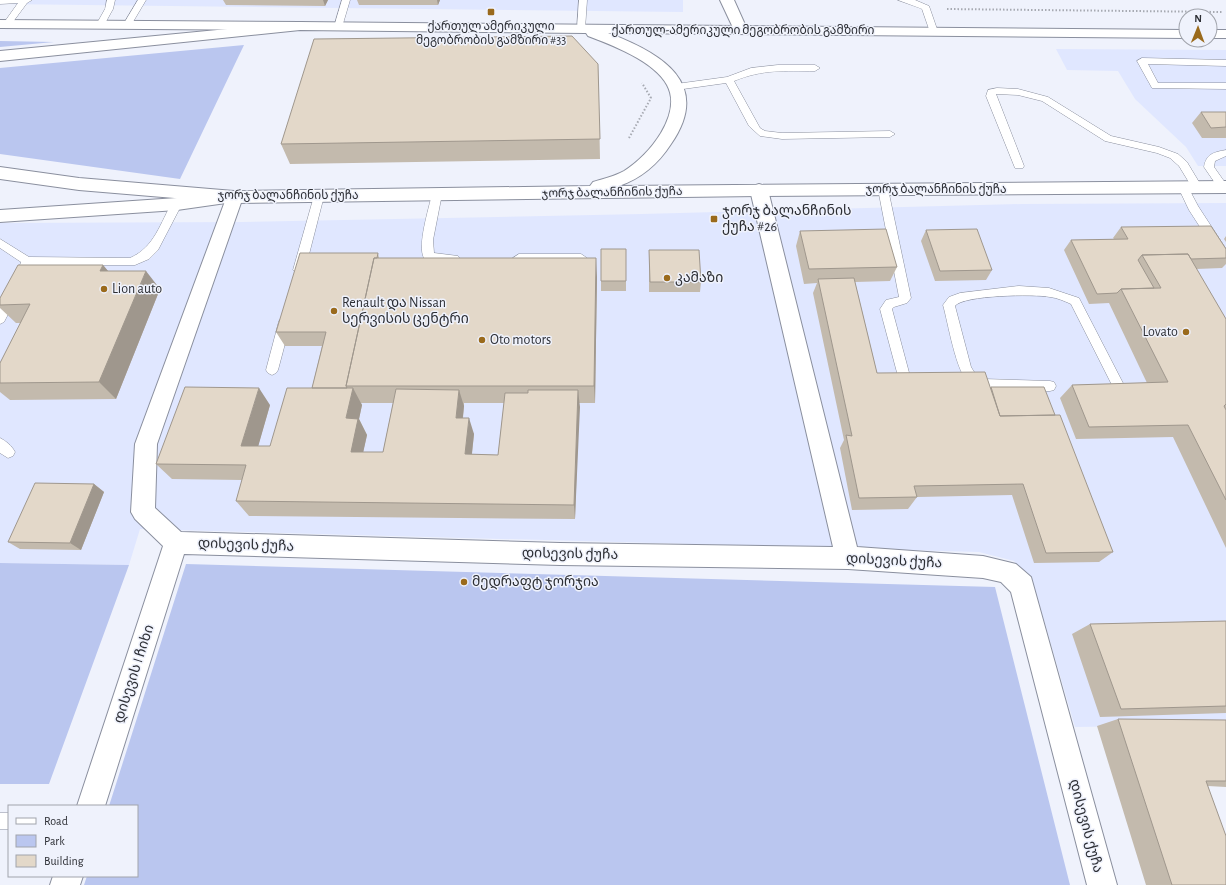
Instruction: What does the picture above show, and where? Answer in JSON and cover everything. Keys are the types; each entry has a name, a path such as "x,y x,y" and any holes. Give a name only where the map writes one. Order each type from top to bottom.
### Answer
{"main road":[{"path":"727,0 740,29"},
{"path":"3,24 300,26"},
{"path":"0,56 300,26"},
{"name":"ქართულ-ამერიკული მეგობრობის გამზირი","path":"300,26 1178,34"},
{"path":"581,29 616,42 663,69 676,87 679,99 675,120 669,136 658,151 645,164 630,175 582,192"},
{"name":"ჯორჯ ბალანჩინის ქუჩა","path":"0,174 80,184 234,197 759,190 1224,187"},
{"path":"759,190 848,558"},
{"path":"0,216 177,204 234,197 146,444 143,512 176,542"},
{"name":"დისევის ქუჩა","path":"176,542 560,554 848,558 983,566 1007,572 1022,585 1102,885"},
{"name":"დისევის I ჩიხი","path":"91,805 176,542"}],"lane":[{"path":"0,1 26,0"},
{"path":"3,24 26,0"},
{"path":"100,25 109,9 111,0"},
{"path":"127,25 142,0"},
{"path":"338,27 346,0"},
{"path":"581,29 583,0"},
{"path":"902,0 917,3 926,8 934,32"},
{"path":"1226,63 1142,61 1155,86 1226,86"},
{"path":"676,87 729,80 751,71 778,68 815,68"},
{"path":"729,80 752,124 763,134 782,136 890,134"},
{"path":"1019,166 991,96 991,92 998,91 1040,97 1108,139 1159,150 1174,156 1183,164 1190,187 1193,207 1226,258"},
{"path":"1224,187 1210,167 1210,160 1217,155 1226,153"},
{"path":"883,189 905,298 903,300 890,303 886,309 905,380"},
{"path":"437,194 428,240 428,255 439,260 463,259"},
{"path":"297,279 319,196"},
{"path":"0,243 27,261 131,262 145,256 154,247 177,204"},
{"path":"510,258 581,258"},
{"path":"0,318 19,281 27,261"},
{"path":"1050,386 982,384 972,379 965,368 949,306 953,300 960,297 1014,291 1058,293 1067,296 1075,301 1119,388"},
{"path":"272,370 289,309"}],"path":[{"path":"629,138 651,98 643,84 638,79"}],"shaded area":[{"path":"0,0 683,0 683,12 0,4"},
{"path":"1056,49 1226,50 1226,166 1198,166 1186,147 1135,99 1118,71 1067,70"},
{"path":"1226,203 1226,725 1075,727 1034,586 1014,561 979,552 140,529 129,565 0,563 0,223 242,222 642,214 1022,204"}],"green space":[{"path":"0,41 54,42 0,47"},
{"path":"244,45 180,179 0,154 0,68"},
{"path":"0,563 129,565 49,784 0,784"},
{"path":"186,564 995,587 1070,885 84,885 87,877 138,877 138,805 109,805"}],"building":[{"path":"572,36 598,64 600,139 281,144 314,39"},
{"path":"1201,112 1226,112 1226,127 1211,128"},
{"path":"1211,226 1226,249 1226,258 1191,259 1188,254 1142,255 1138,260 1154,288 1121,289 1117,293 1097,294 1071,240 1128,239 1121,227"},
{"path":"886,229 897,267 809,269 800,231"},
{"path":"977,229 992,270 940,271 926,230"},
{"path":"601,249 626,249 626,281 601,281"},
{"path":"649,250 699,250 701,282 650,282"},
{"name":"Renault და Nissan სერვისის ცენტრი","path":"300,253 378,253 377,258 374,258 346,386 347,388 312,388 326,332 276,332"},
{"path":"1188,254 1226,319 1226,404 1224,406 1226,410 1226,500 1188,425 1089,427 1072,385 1168,382 1121,289 1161,288 1142,255"},
{"name":"Oto motors","path":"374,258 596,258 594,386 346,386"},
{"path":"18,265 103,265 100,271 146,271 99,382 0,383 0,363 30,304 0,305 0,298"},
{"path":"854,278 877,373 985,372 1000,416 1060,415 1113,552 1046,553 1023,484 914,486 917,497 859,498 846,435 852,436 818,279"},
{"path":"185,387 259,388 241,446 270,446 287,388 353,388 346,418 358,419 351,452 383,452 396,389 459,390 456,418 469,418 465,454 498,455 505,393 528,393 528,390 578,390 574,505 236,501 246,465 156,464"},
{"path":"991,387 1044,387 1055,415 1000,416"},
{"path":"35,483 94,484 70,543 8,542"},
{"path":"1226,621 1226,706 1121,709 1090,624"},
{"path":"1118,719 1226,720 1226,781 1206,781 1226,836 1226,885 1172,885"}],"place":[{"name":"ქართულ ამერიკული მეგობრობის გამზირი #33","path":"491,12"},
{"name":"ჯორჯ ბალანჩინის ქუჩა #26","path":"714,219"},
{"name":"კამაზი","path":"667,278"},
{"name":"Lion auto","path":"104,289"},
{"name":"Renault და Nissan სერვისის ცენტრი","path":"334,311"},
{"name":"Lovato","path":"1186,332"},
{"name":"Oto motors","path":"482,340"},
{"name":"მედრაფტ ჯორჯია","path":"464,582"}]}
